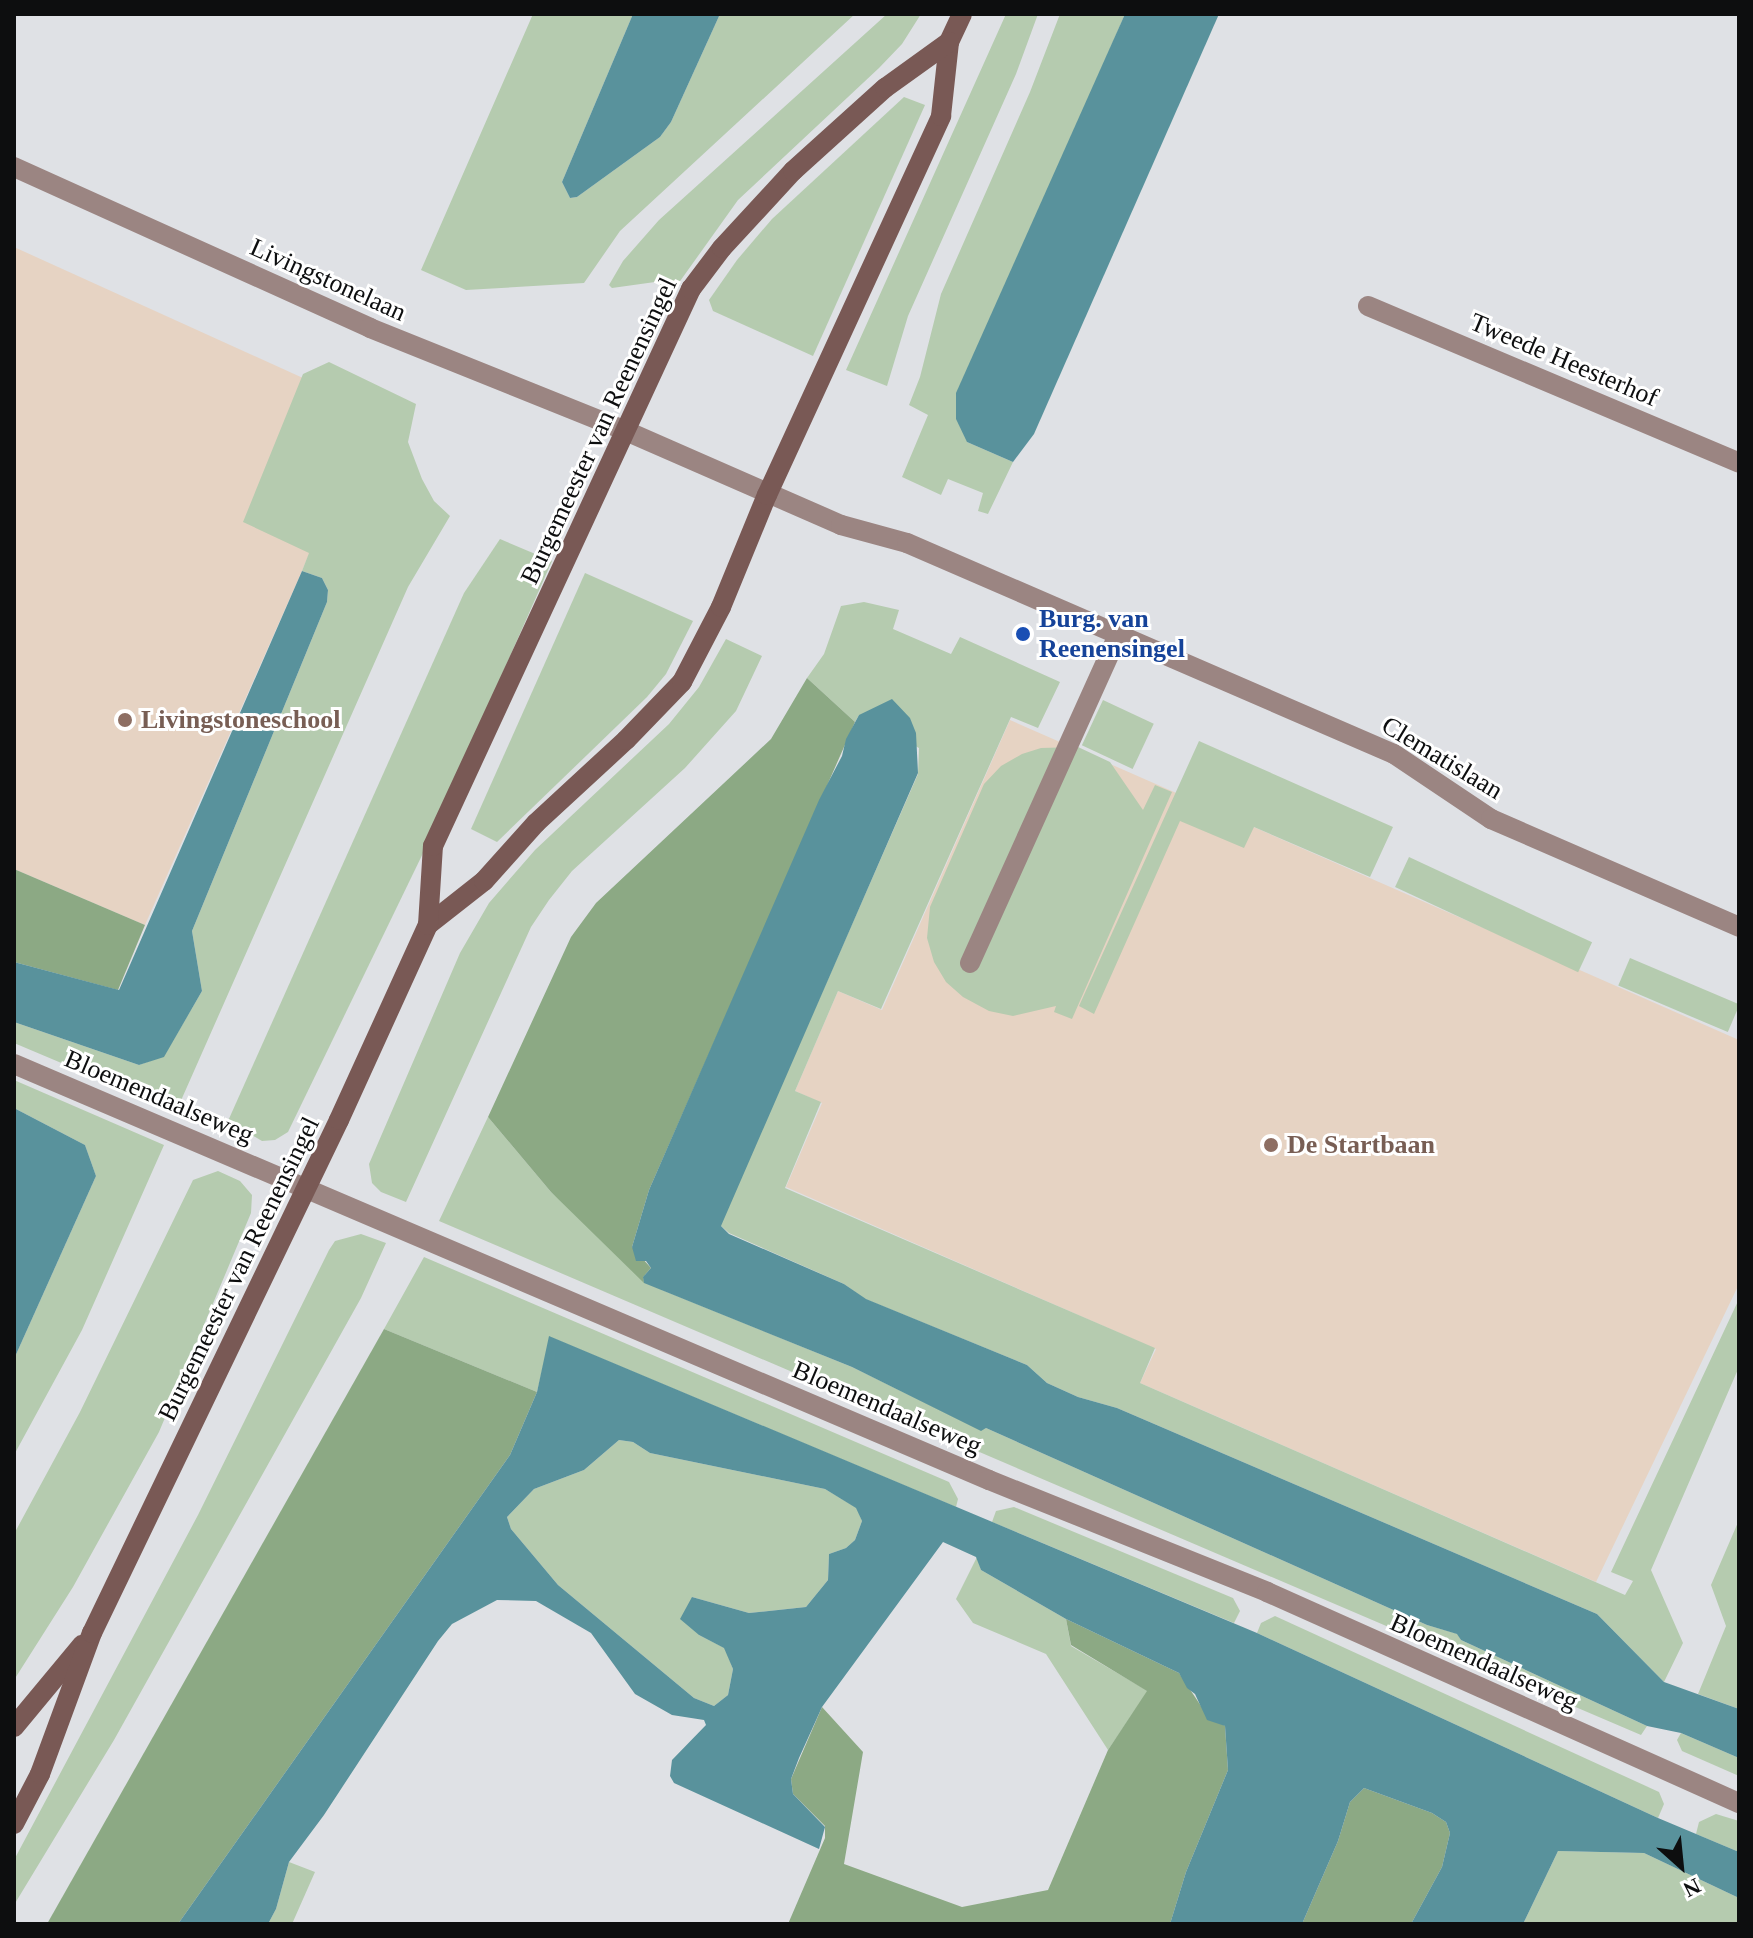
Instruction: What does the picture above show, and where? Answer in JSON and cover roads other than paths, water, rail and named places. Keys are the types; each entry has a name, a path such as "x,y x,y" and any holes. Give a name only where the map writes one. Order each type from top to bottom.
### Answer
{"main road":[{"name":"Burgemeester van Reenensingel","path":"428,925 484,881 536,823 626,740 682,682 721,607 767,495 941,116 949,42 962,14"},
{"name":"Burgemeester van Reenensingel","path":"14,1824 40,1774 92,1633 428,925 433,846 691,289 722,248 793,171 885,88 949,42"},
{"name":"Burgemeester van Reenensingel","path":"14,1727 92,1633"}],"street":[{"name":"Livingstonelaan","path":"14,167 370,328 626,431 767,495"},
{"name":"Tweede Heesterhof","path":"1368,306 1739,463"},
{"name":"Clematislaan","path":"767,495 841,525 907,543 1394,754 1491,819 1739,927"},
{"path":"970,963 1118,635"},
{"name":"Bloemendaalseweg","path":"14,1064 989,1480 1267,1592 1739,1803"}],"water":[{"path":"633,14 720,14 671,122 660,137 577,197 570,198 562,182"},
{"path":"1125,14 1219,14 1034,434 1013,462 967,442 956,419 956,393"},
{"path":"302,571 322,578 328,590 327,602 192,931 202,991 164,1057 139,1065 14,1022 14,962 119,990"},
{"path":"892,699 910,718 916,733 918,773 721,1226 729,1234 844,1284 866,1299 1027,1365 1047,1383 1078,1397 1117,1408 1597,1614 1664,1682 1739,1709 1739,1758 1681,1733 1647,1726 1461,1640 1457,1634 1427,1625 986,1428 981,1431 852,1367 644,1283 643,1277 651,1268 646,1261 636,1261 632,1247 649,1190 819,800 842,756 846,739 859,715"},
{"path":"14,1108 85,1145 96,1176 14,1359"},
{"path":"549,1336 1257,1633 1658,1818 1739,1852 1739,1898 1644,1853 1558,1851 1523,1924 1411,1924 1442,1867 1450,1833 1446,1822 1432,1813 1364,1788 1350,1802 1338,1841 1302,1924 1170,1924 1186,1872 1228,1770 1225,1726 1207,1720 1195,1694 1187,1688 1179,1673 1066,1619 981,1570 976,1557 943,1542 822,1707 799,1758 791,1779 793,1794 825,1827 819,1849 674,1783 670,1776 672,1760 706,1725 704,1720 672,1715 635,1694 591,1633 536,1601 497,1600 452,1624 438,1641 324,1815 289,1862 276,1909 268,1924 178,1924 510,1455 537,1392","holes":["619,1440 633,1442 650,1453 825,1489 856,1508 862,1521 855,1540 846,1548 829,1554 828,1580 806,1607 749,1613 692,1597 680,1619 699,1635 724,1648 733,1669 728,1695 714,1706 694,1698 558,1585 511,1529 507,1517 534,1489 584,1470"]}],"place":[{"name":"Burg. van Reenensingel","path":"1023,634"},
{"name":"Livingstoneschool","path":"125,720"},
{"name":"De Startbaan","path":"1271,1145"}]}
